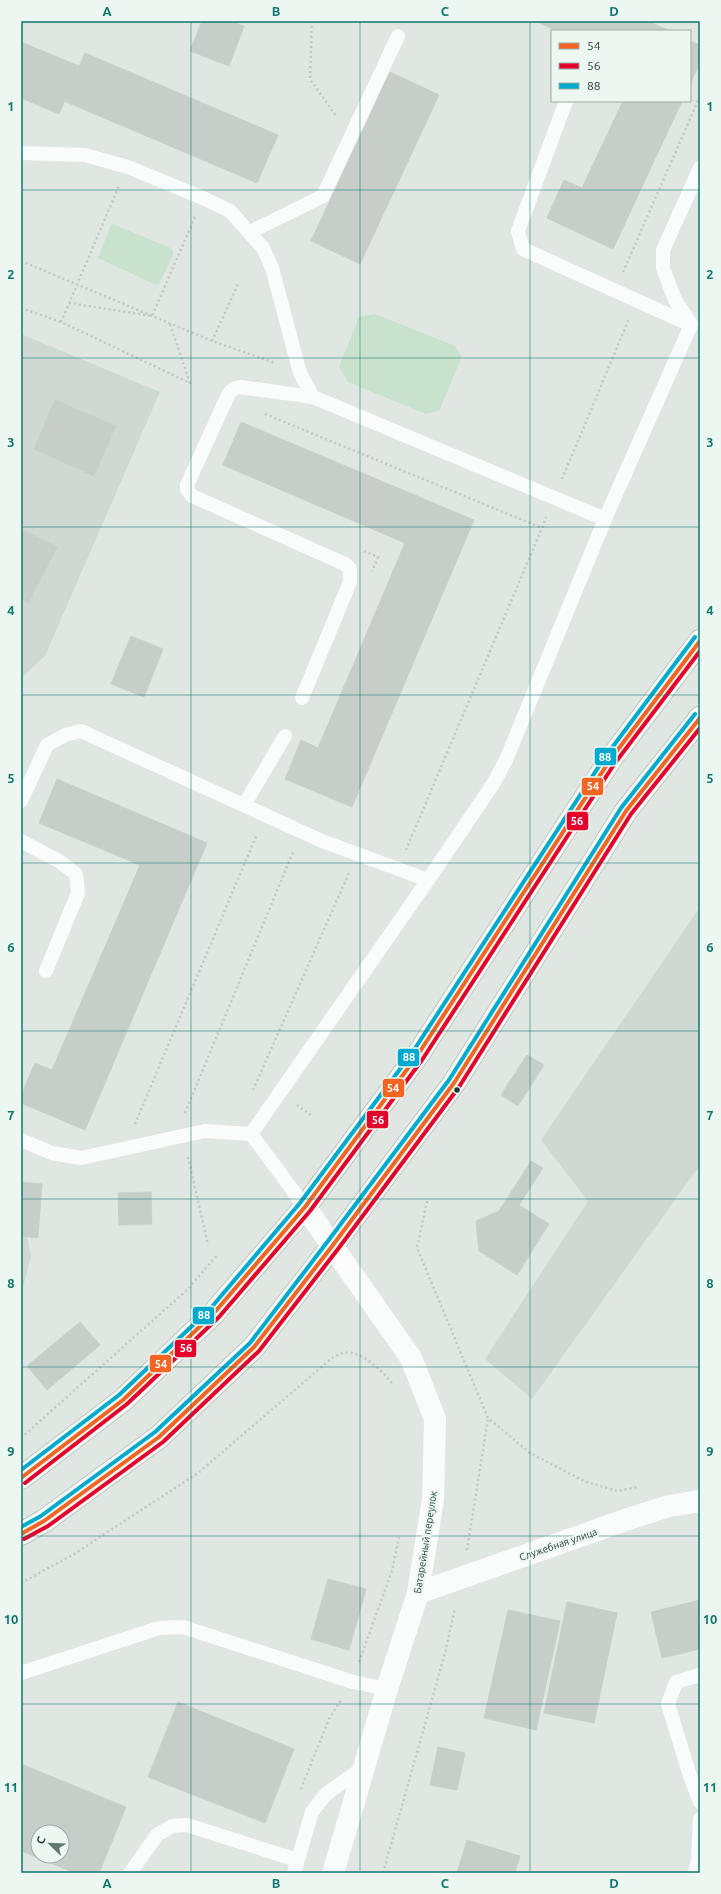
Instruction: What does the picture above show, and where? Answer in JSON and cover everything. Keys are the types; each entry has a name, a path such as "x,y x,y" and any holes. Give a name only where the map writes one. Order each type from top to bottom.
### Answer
{"main road":[{"path":"21,1478 122,1400 214,1313 305,1206 417,1056 610,760 700,641"},
{"path":"21,1534 44,1521 159,1437 254,1347 333,1246 454,1083 626,811 700,718"},
{"name":"Батарейный переулок","path":"305,1206 411,1358 435,1419 433,1499 418,1593 387,1689 333,1873"},
{"name":"Служебная улица","path":"418,1593 631,1518 669,1506 700,1501"}],"lane":[{"path":"250,232 323,196 398,36"},
{"path":"566,102 518,231 523,249 691,325"},
{"path":"21,153 85,155 128,167 203,198 230,211 263,248 272,268 300,372 314,397"},
{"path":"691,325 675,300 663,268 663,250 700,168"},
{"path":"21,1140 52,1153 81,1158 205,1131 251,1134 493,784 506,760 605,519 691,325"},
{"path":"302,698 350,582 350,569 345,564 192,496 187,489 187,484 229,393 235,388 240,387 314,397 605,519"},
{"path":"21,801 46,745 65,735 81,731 301,831 428,880"},
{"path":"244,805 285,736"},
{"path":"21,841 59,861 76,874 78,893 46,970"},
{"name":"Батарейный переулок","path":"251,1134 305,1206"},
{"path":"21,1673 159,1628 183,1626 353,1682 387,1689"},
{"path":"700,1675 676,1682 668,1704 695,1775 700,1802"},
{"path":"130,1873 157,1835 172,1826 187,1825 296,1867 312,1812 326,1794 364,1767"},
{"path":"698,1865 700,1819"}],"path":[{"path":"312,21 310,79 351,136"},
{"path":"615,290 700,96"},
{"path":"61,322 128,167"},
{"path":"152,316 203,198"},
{"path":"21,261 212,341 300,372"},
{"path":"212,341 239,282"},
{"path":"398,869 637,300"},
{"path":"69,303 152,316"},
{"path":"21,308 61,322 190,383 170,323"},
{"path":"261,412 542,528"},
{"path":"357,548 378,557"},
{"path":"132,1131 265,815"},
{"path":"208,1245 180,1124 301,831"},
{"path":"250,1097 357,853"},
{"path":"427,1201 417,1248 488,1418 530,1453 584,1481 617,1491 640,1487"},
{"path":"21,1438 187,1290 218,1254"},
{"path":"21,1583 74,1554 198,1473 332,1358 343,1353 356,1353 386,1376 394,1385"},
{"path":"383,1873 444,1653 462,1578 488,1418"},
{"path":"301,1790 329,1719 353,1682 392,1571 400,1534"}],"shaded area":[{"path":"21,334 160,392 45,656 21,678"},
{"path":"700,907 700,1165 532,1399 485,1359 588,1201 541,1140"},
{"path":"21,1205 31,1256 21,1295"}],"green space":[{"path":"113,224 171,248 173,255 159,284 156,285 98,258 111,225"},
{"path":"375,314 455,346 462,357 439,411 426,414 348,382 339,367 359,317"}],"building":[{"path":"202,21 230,21 244,26 229,66 190,51"},
{"path":"648,21 668,30 555,30 538,22"},
{"path":"691,41 700,45 700,63 691,82"},
{"path":"21,42 79,66 59,114 21,98"},
{"path":"85,53 278,135 257,183 64,101"},
{"path":"390,72 439,95 360,264 311,241"},
{"path":"623,102 682,102 613,249 547,218 564,180 582,188"},
{"path":"55,400 116,426 94,476 34,449"},
{"path":"241,422 474,520 352,807 285,779 301,740 318,748 405,543 223,465"},
{"path":"21,529 57,547 28,603 21,599"},
{"path":"131,636 163,649 144,697 111,684"},
{"path":"57,779 207,843 85,1130 21,1103 21,1095 35,1063 52,1070 140,865 39,823"},
{"path":"527,1055 544,1065 518,1106 501,1095"},
{"path":"531,1161 543,1168 519,1205 549,1224 517,1275 479,1251 476,1221 499,1211"},
{"path":"21,1182 42,1184 38,1238 21,1236"},
{"path":"151,1192 152,1224 119,1225 118,1193"},
{"path":"80,1322 100,1345 47,1390 27,1366"},
{"path":"328,1579 366,1589 349,1650 311,1639"},
{"path":"700,1600 700,1649 662,1658 651,1612"},
{"path":"567,1602 617,1613 594,1723 544,1713"},
{"path":"508,1610 560,1621 536,1730 484,1718"},
{"path":"178,1702 294,1749 265,1823 148,1777"},
{"path":"438,1747 465,1753 457,1790 430,1785"},
{"path":"21,1764 126,1807 99,1873 75,1873 53,1864 70,1864 70,1824 30,1824 30,1855 21,1851"},
{"path":"467,1840 520,1856 515,1873 457,1873"}],"transit line":[{"name":"88","path":"21,1470 119,1395 210,1309 300,1203 412,1053 605,757 695,637"},
{"name":"54","path":"21,1478 123,1400 214,1313 305,1207 417,1056 610,760 700,641"},
{"name":"56","path":"25,1483 127,1404 219,1317 310,1211 422,1060 615,763 700,651"},
{"name":"88","path":"21,1527 41,1516 155,1432 250,1343 449,1080 621,808 695,714"},
{"name":"54","path":"21,1534 44,1521 159,1437 254,1347 333,1245 454,1083 626,811 700,718"},
{"name":"56","path":"24,1539 48,1526 163,1442 259,1351 338,1249 459,1087 631,814 700,728"}]}
